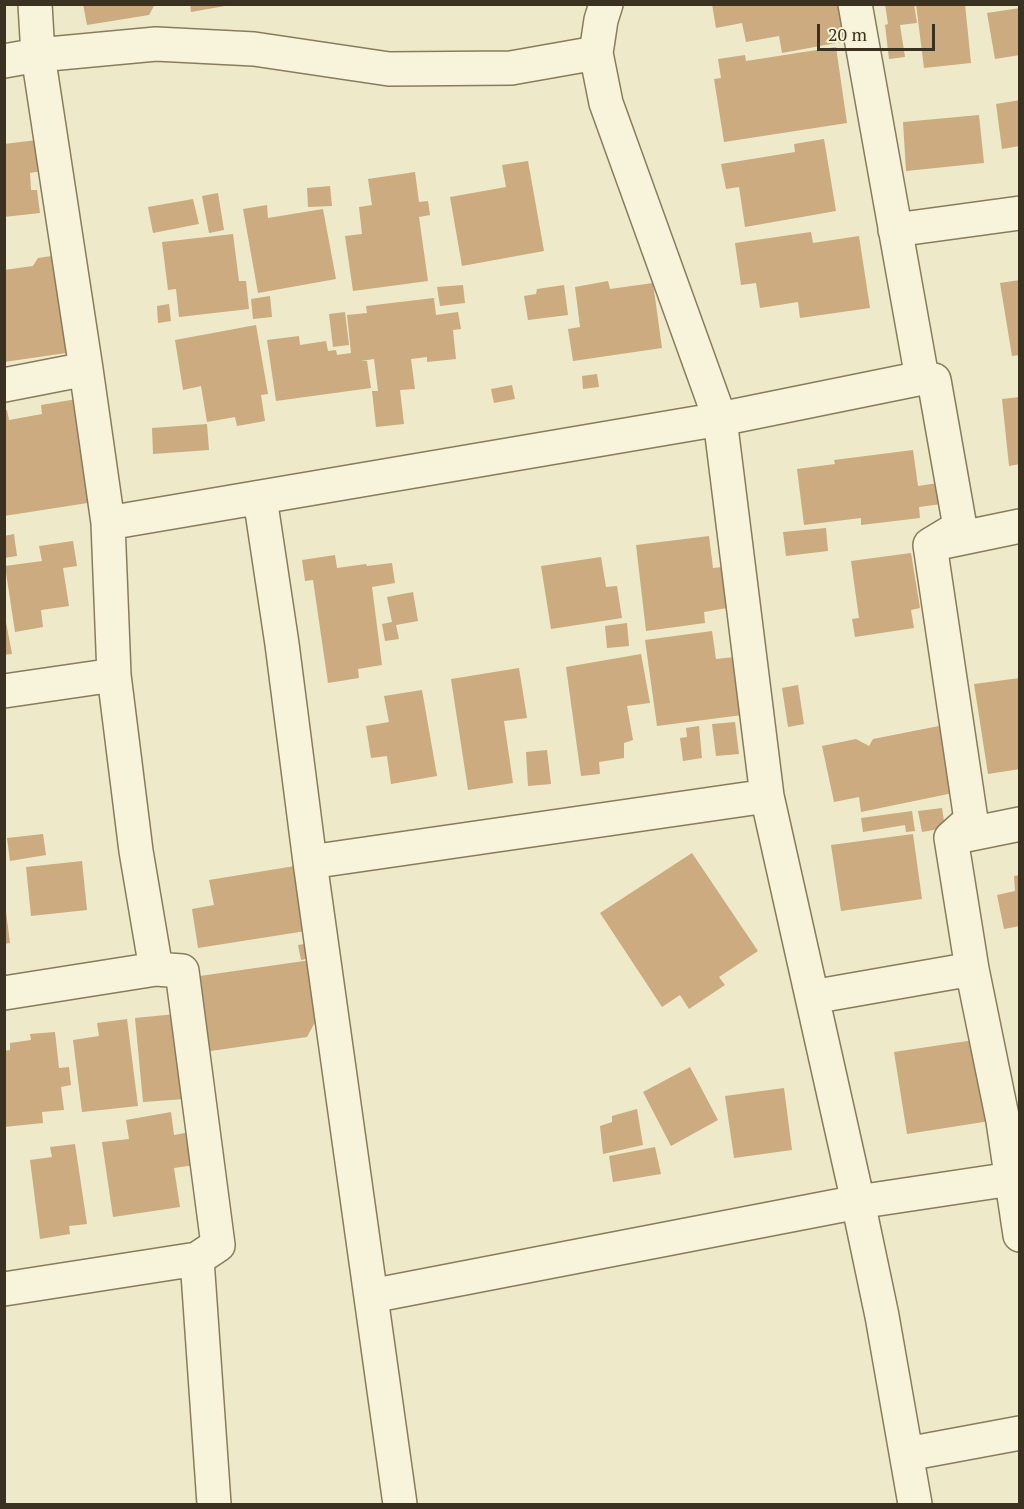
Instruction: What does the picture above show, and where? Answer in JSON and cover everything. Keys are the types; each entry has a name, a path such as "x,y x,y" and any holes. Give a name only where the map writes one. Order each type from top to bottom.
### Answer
{"street":[{"path":"34,4 38,55 108,523 114,675 136,851 156,969"},
{"path":"606,4 596,53 606,103 720,419 766,796 882,1316 915,1504"},
{"path":"855,4 922,378"},
{"path":"4,61 38,55 156,44 254,49 388,69 510,68 596,53"},
{"path":"895,230 1020,213"},
{"path":"4,385 86,369"},
{"path":"108,523 720,419 922,378 934,380 960,527 930,545"},
{"path":"260,498 400,1504"},
{"path":"930,545 1020,526"},
{"path":"930,545 971,820 951,838"},
{"path":"4,691 114,675"},
{"path":"310,862 766,796"},
{"path":"951,838 1020,824"},
{"path":"951,838 972,969 1011,1120 1011,1179 1020,1235"},
{"path":"4,993 156,969 182,971 218,1245 197,1259 4,1289"},
{"path":"812,997 972,969"},
{"path":"371,1296 858,1202 1011,1179"},
{"path":"197,1259 214,1504"},
{"path":"907,1454 1020,1433"}],"building":[{"path":"83,4 155,4 149,15 87,25"},
{"path":"190,4 225,4 225,6 191,12"},
{"path":"712,4 840,4 847,41 782,53 779,36 746,42 742,23 716,28"},
{"path":"885,4 914,4 917,23 900,25 905,57 889,59"},
{"path":"916,4 965,4 971,63 924,68"},
{"path":"1020,8 1020,55 995,59 987,13"},
{"path":"836,47 847,123 724,142 714,79 721,78 718,59 745,55 746,61"},
{"path":"1020,100 1020,146 1002,149 996,104"},
{"path":"979,115 984,163 906,171 903,122"},
{"path":"824,139 836,211 745,227 739,187 726,189 721,164 795,152 794,144"},
{"path":"37,140 42,171 30,173 31,190 37,190 40,213 4,217 4,144"},
{"path":"528,161 544,251 462,266 450,197 506,187 502,165"},
{"path":"415,172 419,202 428,201 430,215 419,217 428,281 353,291 345,236 362,234 359,207 372,205 368,179"},
{"path":"330,186 332,206 308,207 307,188"},
{"path":"218,193 224,230 209,233 202,196"},
{"path":"193,199 199,224 153,233 148,207"},
{"path":"267,205 268,218 323,209 336,279 258,293 243,209"},
{"path":"811,232 813,243 859,236 870,308 800,318 798,302 760,308 756,283 741,285 735,243"},
{"path":"233,234 239,281 246,281 249,309 179,317 176,289 168,290 162,242"},
{"path":"59,255 73,352 4,362 4,270 33,266 38,258"},
{"path":"1020,280 1020,355 1012,356 1000,283"},
{"path":"608,281 610,289 653,283 662,348 573,361 568,329 580,327 575,287"},
{"path":"463,285 465,303 440,306 437,287"},
{"path":"564,285 568,315 528,320 524,296 536,294 537,289"},
{"path":"270,296 272,317 253,319 251,299"},
{"path":"434,298 436,315 458,312 461,329 453,330 456,359 427,362 427,357 411,359 415,389 400,390 404,424 376,427 372,391 378,391 374,359 361,361 367,361 371,388 276,401 267,340 299,336 300,345 326,341 328,351 336,350 337,355 351,353 347,315 367,313 366,306"},
{"path":"169,304 171,321 158,323 157,306"},
{"path":"345,312 349,345 333,347 329,314"},
{"path":"256,325 268,394 261,395 265,421 237,426 235,417 207,422 201,386 183,390 175,340"},
{"path":"597,374 599,387 583,389 582,376"},
{"path":"512,385 515,399 494,403 491,389"},
{"path":"1020,397 1020,464 1009,466 1002,399"},
{"path":"77,399 94,502 4,516 4,411 7,410 9,420 42,414 41,405"},
{"path":"207,424 209,450 153,454 152,428"},
{"path":"913,450 918,486 938,483 941,504 919,507 920,518 861,525 861,518 804,525 797,469 835,464 834,460"},
{"path":"826,528 828,551 786,556 783,532"},
{"path":"14,534 17,556 4,558 4,536"},
{"path":"709,536 713,568 722,567 727,608 704,612 705,623 646,631 636,545"},
{"path":"73,541 77,566 63,568 69,606 41,610 43,627 15,632 5,566 42,561 39,546"},
{"path":"911,553 920,608 911,610 914,628 855,637 852,619 859,618 851,561"},
{"path":"335,555 337,568 392,563 395,583 372,587 382,665 358,669 359,678 328,683 313,580 305,581 302,560"},
{"path":"601,557 606,587 617,586 622,618 551,629 541,566"},
{"path":"413,592 418,621 396,625 399,639 385,641 382,624 392,622 387,597"},
{"path":"4,622 6,622 12,654 4,655"},
{"path":"627,623 629,646 607,648 605,626"},
{"path":"712,631 716,659 735,657 742,715 657,726 645,640"},
{"path":"641,654 650,703 627,706 633,740 624,743 624,758 599,762 600,774 581,776 566,667"},
{"path":"519,668 527,718 504,721 513,783 468,790 451,679"},
{"path":"1020,678 1020,769 988,774 974,684"},
{"path":"798,685 804,724 788,727 782,688"},
{"path":"422,690 437,776 391,784 387,756 371,758 366,726 389,722 384,696"},
{"path":"735,722 739,754 716,756 712,724"},
{"path":"699,726 702,758 683,761 680,738 687,737 686,728"},
{"path":"939,726 953,793 861,812 859,797 834,802 822,746 856,739 869,746 873,739"},
{"path":"547,750 551,784 528,786 526,752"},
{"path":"942,808 945,828 922,832 918,811"},
{"path":"912,811 915,831 906,832 905,825 863,832 861,818"},
{"path":"43,834 46,855 10,861 7,838"},
{"path":"913,834 922,899 841,911 831,845"},
{"path":"692,853 758,951 719,977 725,985 689,1009 680,995 662,1007 600,913"},
{"path":"82,861 87,910 31,916 26,867"},
{"path":"301,865 312,930 198,948 192,909 214,905 209,880"},
{"path":"1020,875 1020,926 1004,929 997,895 1015,891 1014,876"},
{"path":"4,912 6,912 10,943 4,944"},
{"path":"317,942 320,956 301,960 298,945"},
{"path":"311,960 319,1015 307,1037 197,1053 193,977"},
{"path":"176,1014 185,1099 143,1102 135,1018"},
{"path":"127,1019 138,1106 82,1112 73,1040 99,1036 97,1023"},
{"path":"55,1032 59,1068 69,1067 71,1085 61,1087 64,1110 42,1112 43,1123 4,1127 4,1051 10,1050 10,1043 31,1040 30,1034"},
{"path":"981,1039 1009,1118 907,1134 894,1052"},
{"path":"690,1067 718,1120 671,1146 643,1092"},
{"path":"784,1088 792,1150 734,1158 725,1096"},
{"path":"637,1109 643,1145 603,1154 600,1126 612,1122 612,1116"},
{"path":"171,1112 174,1135 190,1132 195,1165 174,1168 180,1207 113,1217 102,1142 129,1139 126,1120"},
{"path":"75,1144 87,1224 69,1226 70,1234 40,1239 30,1160 52,1157 50,1147"},
{"path":"655,1147 661,1174 613,1182 609,1156"}]}
